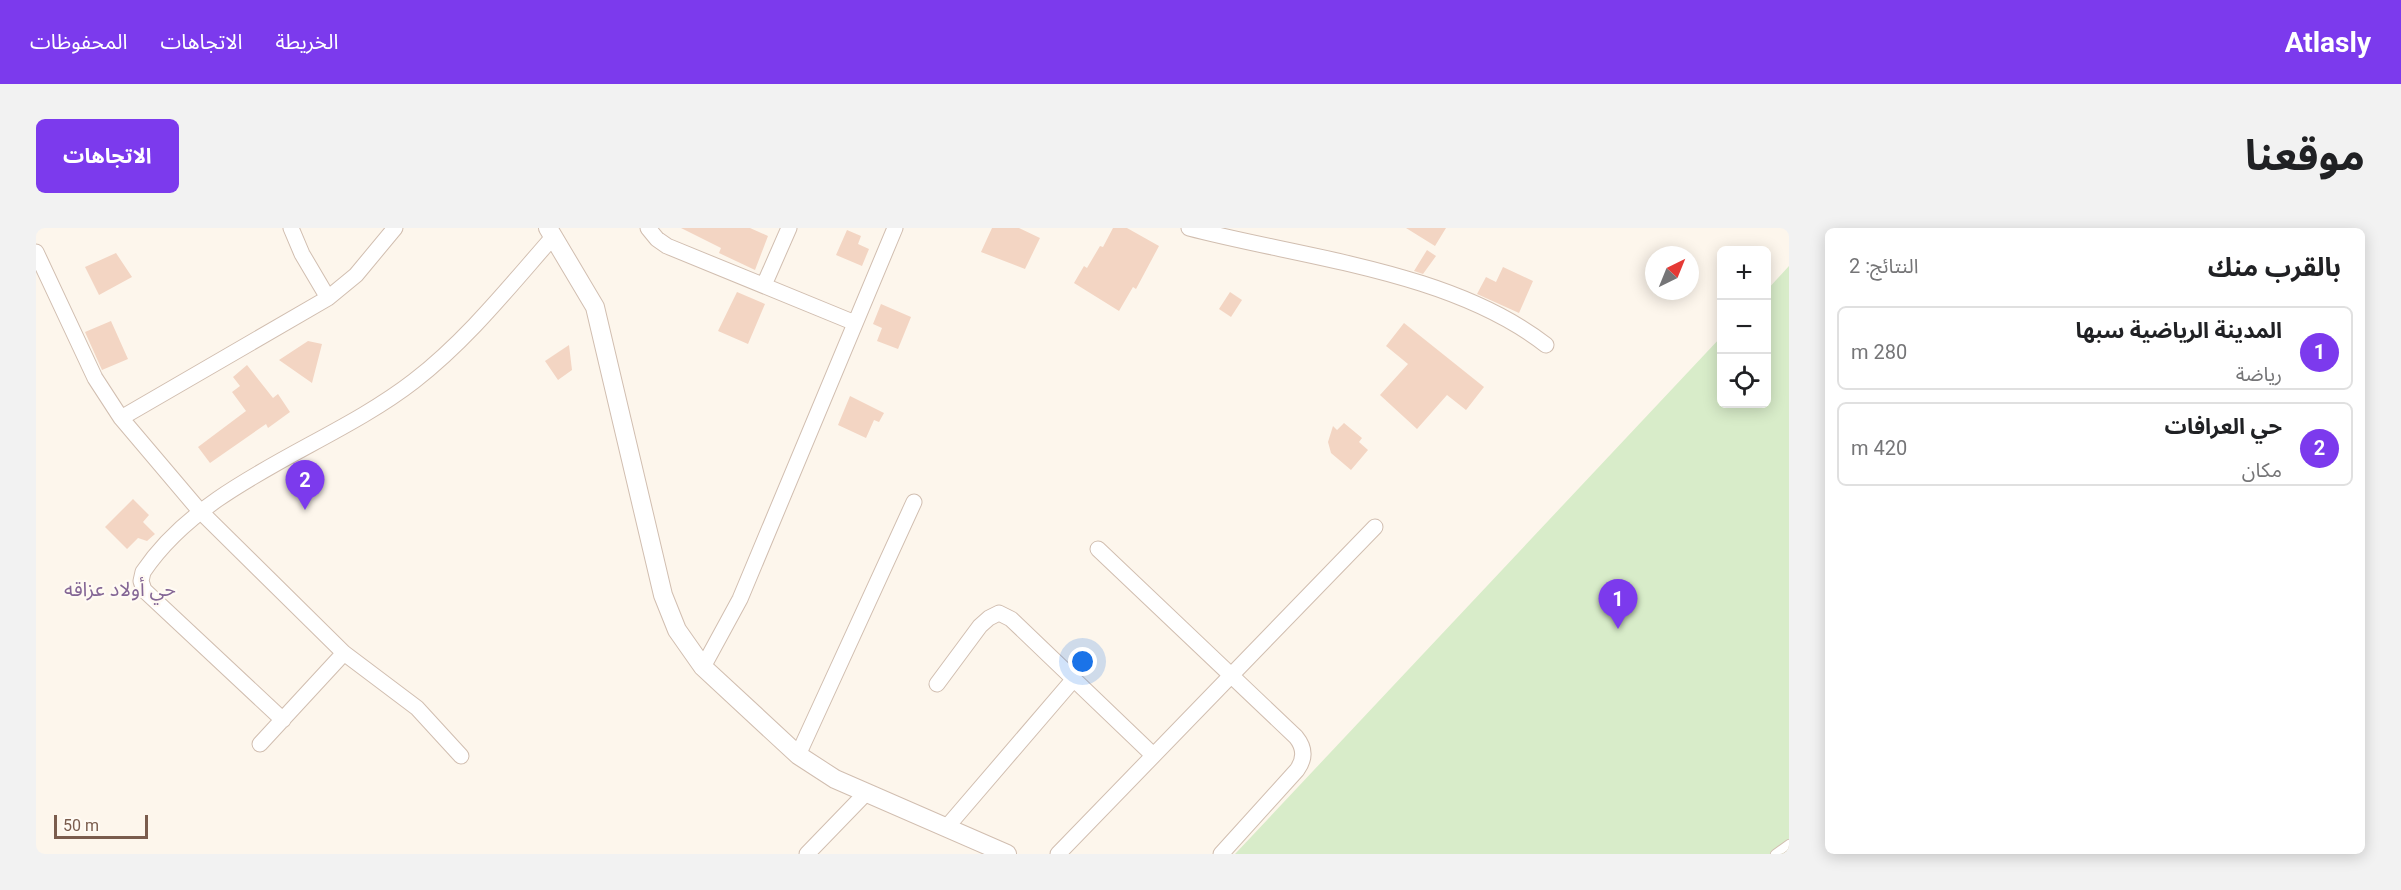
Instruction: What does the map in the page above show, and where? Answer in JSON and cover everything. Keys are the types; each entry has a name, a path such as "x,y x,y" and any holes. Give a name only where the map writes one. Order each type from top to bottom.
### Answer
{"street":[{"path":"291,228 302,254 328,298"},
{"path":"121,418 328,298 356,275 395,228"},
{"path":"648,228 667,246 855,322"},
{"path":"764,285 789,228"},
{"path":"703,667 740,599 895,228"},
{"path":"1189,228 1405,278 1497,314 1546,345"},
{"path":"283,720 142,586 141,576 199,510 413,382 472,329 551,232 595,307 663,595 677,630 703,667 798,755 835,779 1006,854"},
{"path":"36,252 95,378 121,418 199,510 344,652 417,708 462,756"},
{"path":"798,755 914,502"},
{"path":"1058,854 1375,527"},
{"path":"1098,549 1296,736 1304,752 1297,770 1221,854"},
{"path":"937,684 981,626 989,618 999,613 1011,619 1153,755"},
{"path":"260,744 344,652"},
{"path":"946,828 1073,680"},
{"path":"807,854 866,793"}],"lane":[{"path":"1775,854 1789,844"}],"green space":[{"path":"1789,266 1789,854 1235,854 1717,341 1717,408 1771,408 1771,286"}],"building":[{"path":"681,228 750,228 768,236 755,270 719,253 721,248"},
{"path":"992,228 1019,228 1040,238 1025,269 981,252"},
{"path":"1113,228 1127,228 1159,246 1136,289 1133,287 1119,311 1074,283 1084,266 1087,268 1100,246 1103,247"},
{"path":"1406,228 1446,228 1435,246"},
{"path":"847,230 861,236 858,244 869,249 862,266 836,255"},
{"path":"1427,250 1436,256 1423,274 1414,271"},
{"path":"116,253 132,277 99,295 85,267"},
{"path":"1503,267 1533,281 1519,313 1477,294 1486,277 1496,282"},
{"path":"737,292 765,304 748,344 718,331"},
{"path":"1230,292 1242,300 1231,317 1219,309"},
{"path":"881,304 911,317 898,349 877,341 882,328 873,324"},
{"path":"111,321 128,359 102,370 85,332"},
{"path":"1404,323 1484,387 1466,410 1447,395 1417,429 1380,395 1408,364 1386,346"},
{"path":"308,341 322,344 312,383 279,360"},
{"path":"569,345 572,370 558,380 545,361"},
{"path":"247,365 273,398 278,394 290,412 268,428 266,424 210,463 198,447 246,411 232,392 240,386 233,377"},
{"path":"850,396 884,413 879,422 874,420 866,438 838,425"},
{"path":"1344,423 1362,438 1359,442 1368,450 1351,470 1331,453 1328,442 1333,426 1337,430"},
{"path":"133,499 149,515 143,522 155,534 147,541 138,538 127,549 105,527"}],"place":[{"name":"حي العرافات","path":"305,510"},
{"name":"المدينة الرياضية سبها","path":"1618,629"}],"district":[{"name":"حي أولاد عزاقه","path":"120,589"}]}
